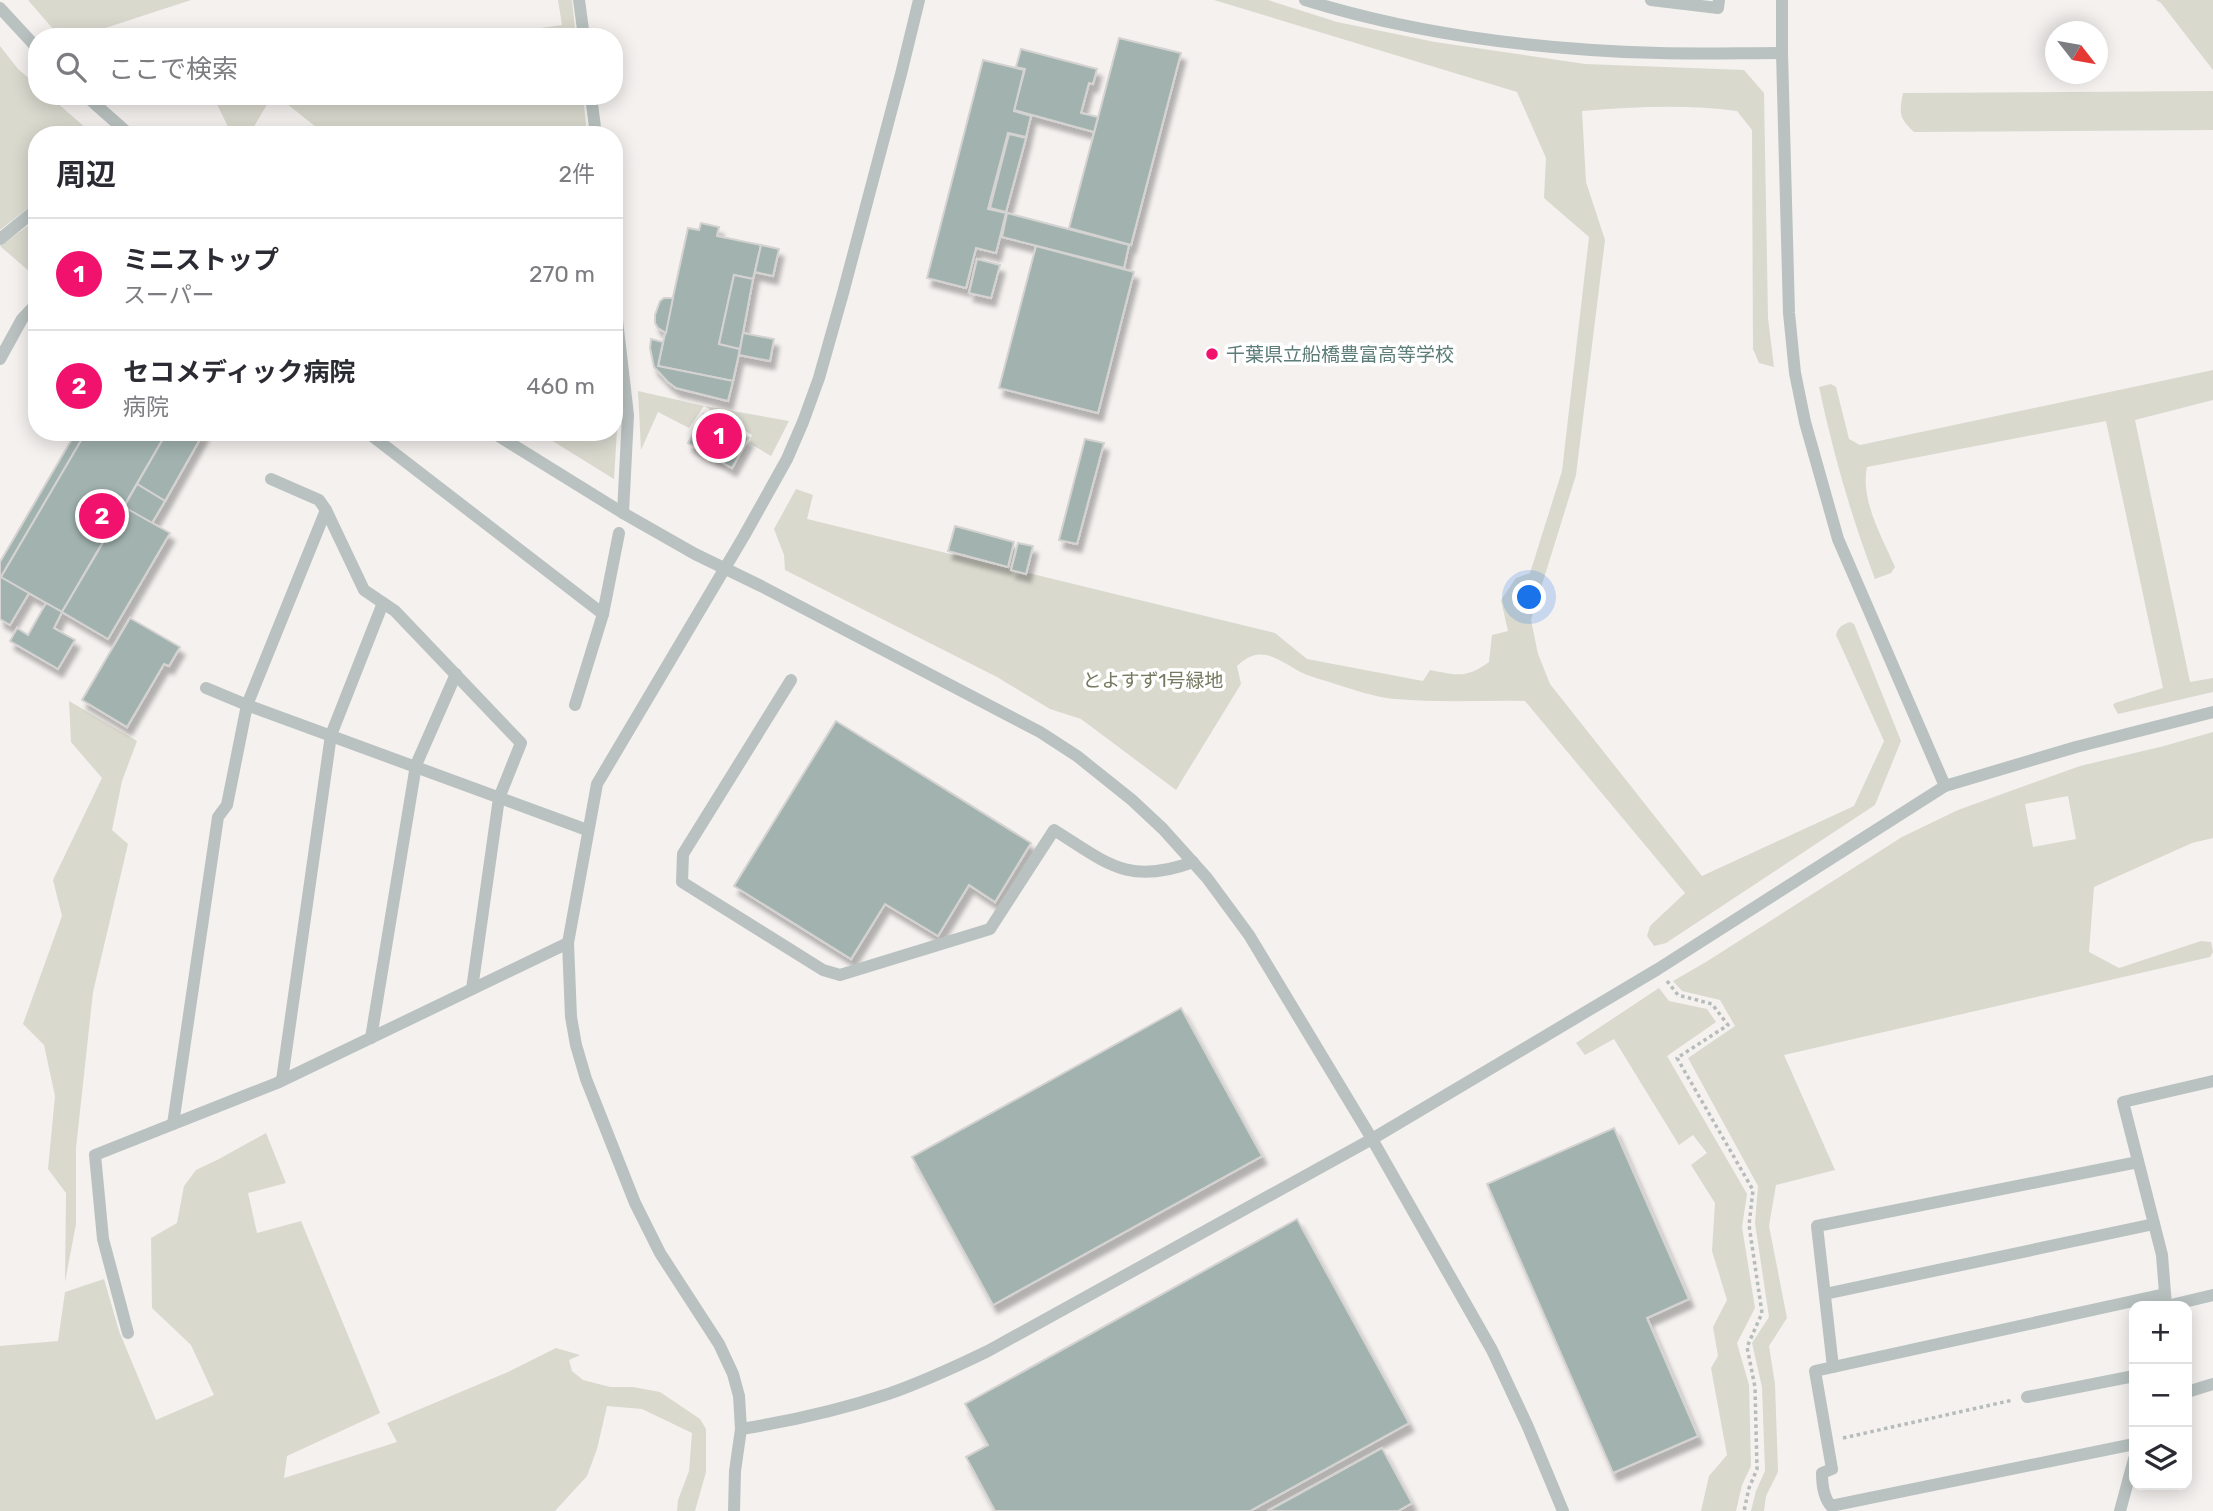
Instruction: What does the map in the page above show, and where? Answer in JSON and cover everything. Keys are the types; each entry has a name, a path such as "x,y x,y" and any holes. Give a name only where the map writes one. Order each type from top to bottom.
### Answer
{"street":[{"path":"579,0 583,28"},
{"path":"734,1511 735,1471 741,1429 739,1396 733,1374 719,1344 660,1253 635,1203 586,1079 571,1017 568,943 597,784 787,459 819,378 919,0"},
{"path":"1305,0 1338,10 1436,31 1508,42 1581,50 1782,53"},
{"path":"1650,0 1718,8 1719,0"},
{"path":"1783,0 1789,313 1805,422 1838,539 1945,786"},
{"path":"0,8 28,38"},
{"path":"95,105 115,126"},
{"path":"592,105 595,126"},
{"path":"0,239 28,216"},
{"path":"0,359 28,313"},
{"path":"623,372 628,415 623,513"},
{"path":"379,441 603,614"},
{"path":"507,441 623,513 724,569 1040,732 1077,756 1163,829 1226,902 1249,935 1372,1139 1492,1350 1563,1511"},
{"path":"271,479 319,500 364,590 395,611 521,743 499,798 472,989"},
{"path":"173,1124 218,817 227,805 247,705 326,510"},
{"path":"575,705 603,614 619,533"},
{"path":"282,1080 331,735 383,603"},
{"path":"371,1038 416,765 456,674"},
{"path":"791,680 682,854 682,882 823,970 840,975 990,929 1054,830 1112,866 1142,874 1173,869 1193,862"},
{"path":"206,688 587,830"},
{"path":"741,1429 838,1410 890,1394 988,1351 1372,1139 1658,969 1945,786 2076,747 2213,712"},
{"path":"128,1333 103,1239 95,1155 282,1080 568,943"},
{"path":"2166,1301 2162,1255 2123,1102 2213,1081"},
{"path":"1833,1367 1817,1226 2138,1162"},
{"path":"1825,1294 2154,1224"},
{"path":"2173,1301 2213,1295"},
{"path":"2129,1309 1815,1371 1832,1469 1822,1473 1822,1486 1831,1506 2129,1445"},
{"path":"2027,1396 2129,1377"},
{"path":"2192,1390 2213,1384"},
{"path":"2120,1511 2129,1478"}],"path":[{"path":"1665,979 1678,995 1712,1004 1728,1025 1677,1058 1753,1190 1749,1225 1762,1313 1746,1347 1755,1387 1757,1469 1744,1511"},
{"path":"1827,1441 2027,1396"}],"green space":[{"path":"28,0 191,0 105,28 52,28"},
{"path":"558,0 572,0 575,28 540,28 562,25"},
{"name":"とよすず1号緑地","path":"1214,0 1268,0 1337,22 1435,42 1585,64 1744,70 1764,93 1768,318 1774,367 1759,363 1753,349 1752,130 1737,111 1640,107 1582,111 1586,182 1605,240 1576,475 1531,620 1538,654 1550,684 1702,876 1854,806 1884,741 1836,635 1839,628 1845,624 1854,624 1901,741 1875,805 1666,943 1654,946 1647,936 1650,926 1685,893 1525,701 1428,701 1387,698 1313,677 1275,658 1257,655 1247,658 1237,666 1241,684 1176,790 1081,719 1050,709 997,677 785,570 784,555 774,529 796,489 813,495 807,519 1275,633 1307,659 1423,681 1430,670 1461,674 1474,671 1489,662 1492,635 1508,631 1501,600 1516,578 1530,573 1562,471 1589,237 1544,198 1546,158 1517,92"},
{"path":"2156,0 2213,0 2213,70 2161,3"},
{"path":"0,46 28,77 28,105 59,105 84,126 28,126 28,208 0,230"},
{"path":"2213,91 2213,130 1914,132 1905,123 1901,110 1903,93"},
{"path":"217,105 267,105 254,126 228,126"},
{"path":"288,105 584,105 586,126 315,126"},
{"path":"28,226 28,270 0,246"},
{"path":"2213,370 2213,400 2135,420 2190,682 2213,678 2213,692 2118,714 2113,705 2163,688 2106,421 1867,467 1869,505 1895,567 1891,573 1875,579 1843,484 1819,387 1831,384 1836,387 1849,439 1860,445"},
{"path":"638,391 704,406 689,428 658,412 641,450"},
{"path":"704,406 789,421 771,456 749,443 752,435"},
{"path":"553,441 616,441 614,479"},
{"path":"69,701 137,741 122,781 112,830 128,844 93,992 76,1148 76,1224 65,1282 66,1193 48,1169 55,1096 44,1045 23,1024 62,916 53,880 102,778 71,742"},
{"path":"2213,732 2213,838 2192,843 2094,887 2089,952 2119,968 2201,941 2211,942 2213,952 2210,957 1784,1055 1835,1170 1776,1185 1769,1226 1787,1318 1769,1346 1775,1384 1778,1472 1766,1496 1764,1511 1751,1511 1765,1471 1762,1387 1752,1343 1769,1317 1755,1223 1758,1186 1688,1058 1735,1026 1720,1000 1682,991 1673,981 1902,837 1958,810 2080,766","holes":["2068,796 2076,839 2033,847 2025,804"]},
{"path":"1659,988 1669,1001 1707,1009 1716,1022 1667,1056 1747,1194 1742,1227 1755,1308 1737,1343 1749,1385 1751,1466 1742,1485 1736,1511 1701,1511 1709,1476 1727,1455 1711,1368 1718,1356 1713,1327 1727,1300 1712,1251 1715,1203 1691,1165 1707,1153 1693,1135 1679,1145 1614,1039 1585,1055 1576,1043"},
{"path":"266,1133 286,1183 248,1193 257,1233 301,1221 380,1413 287,1456 284,1478 397,1442 387,1423 508,1372 556,1348 580,1355 569,1360 572,1371 583,1380 610,1387 633,1387 660,1392 700,1419 706,1429 706,1472 695,1511 677,1511 678,1500 689,1471 692,1433 642,1409 607,1406 597,1449 587,1476 555,1511 0,1511 0,1346 58,1341 65,1292 104,1279 119,1331 156,1420 214,1395 191,1345 152,1308 151,1238 177,1223 184,1186 196,1170"}],"building":[{"path":"1119,38 1181,53 1131,245 1069,228"},
{"path":"1021,49 1097,69 1093,84 1089,83 1081,113 1098,117 1094,132 1014,110 1025,69 1016,67"},
{"path":"983,60 1024,70 1014,111 1031,116 1026,137 1008,133 988,209 1006,213 996,253 976,248 966,288 927,278"},
{"path":"1009,134 1026,138 1006,212 990,208"},
{"path":"1007,213 1129,245 1124,268 1002,237"},
{"path":"701,223 719,227 717,236 761,245 753,279 734,275 719,344 740,349 733,381 658,366 688,228 699,230"},
{"path":"761,245 779,249 773,276 755,272"},
{"path":"1036,246 1134,272 1098,413 999,388"},
{"path":"977,259 1000,265 991,298 969,293"},
{"path":"734,275 753,279 740,349 719,344"},
{"path":"673,298 666,333 655,323 660,301"},
{"path":"743,333 774,339 770,361 739,355"},
{"path":"651,339 663,342 658,366 733,381 728,401 676,388 668,382 654,367"},
{"path":"704,414 749,438 732,468 688,443"},
{"path":"1085,439 1104,443 1077,544 1059,540"},
{"path":"71,441 81,441 1,577 29,593 10,625 0,619 0,562"},
{"path":"81,441 162,441 62,612 1,577"},
{"path":"162,441 199,441 165,501 137,484"},
{"path":"137,484 165,501 152,523 124,507"},
{"path":"124,507 170,533 108,639 62,612"},
{"path":"955,526 1014,542 1008,567 948,551"},
{"path":"1018,543 1033,546 1026,574 1011,570"},
{"path":"46,603 62,612 54,628 75,640 58,669 10,641 17,628 28,635"},
{"path":"130,618 180,647 169,666 164,664 127,727 82,700"},
{"path":"836,721 1031,843 995,902 969,885 938,936 885,904 851,959 734,886"},
{"path":"1181,1008 1262,1156 993,1305 912,1157"},
{"path":"1614,1128 1689,1299 1647,1318 1698,1436 1613,1473 1487,1184"},
{"path":"1297,1219 1409,1423 1250,1511 995,1511 966,1457 988,1445 965,1404"},
{"path":"1382,1448 1412,1503 1398,1511 1268,1511"}],"place":[{"name":"千葉県立船橋豊富高等学校","path":"1212,354"},
{"name":"ミニストップ","path":"719,436"},
{"name":"セコメディック病院","path":"102,516"}]}
